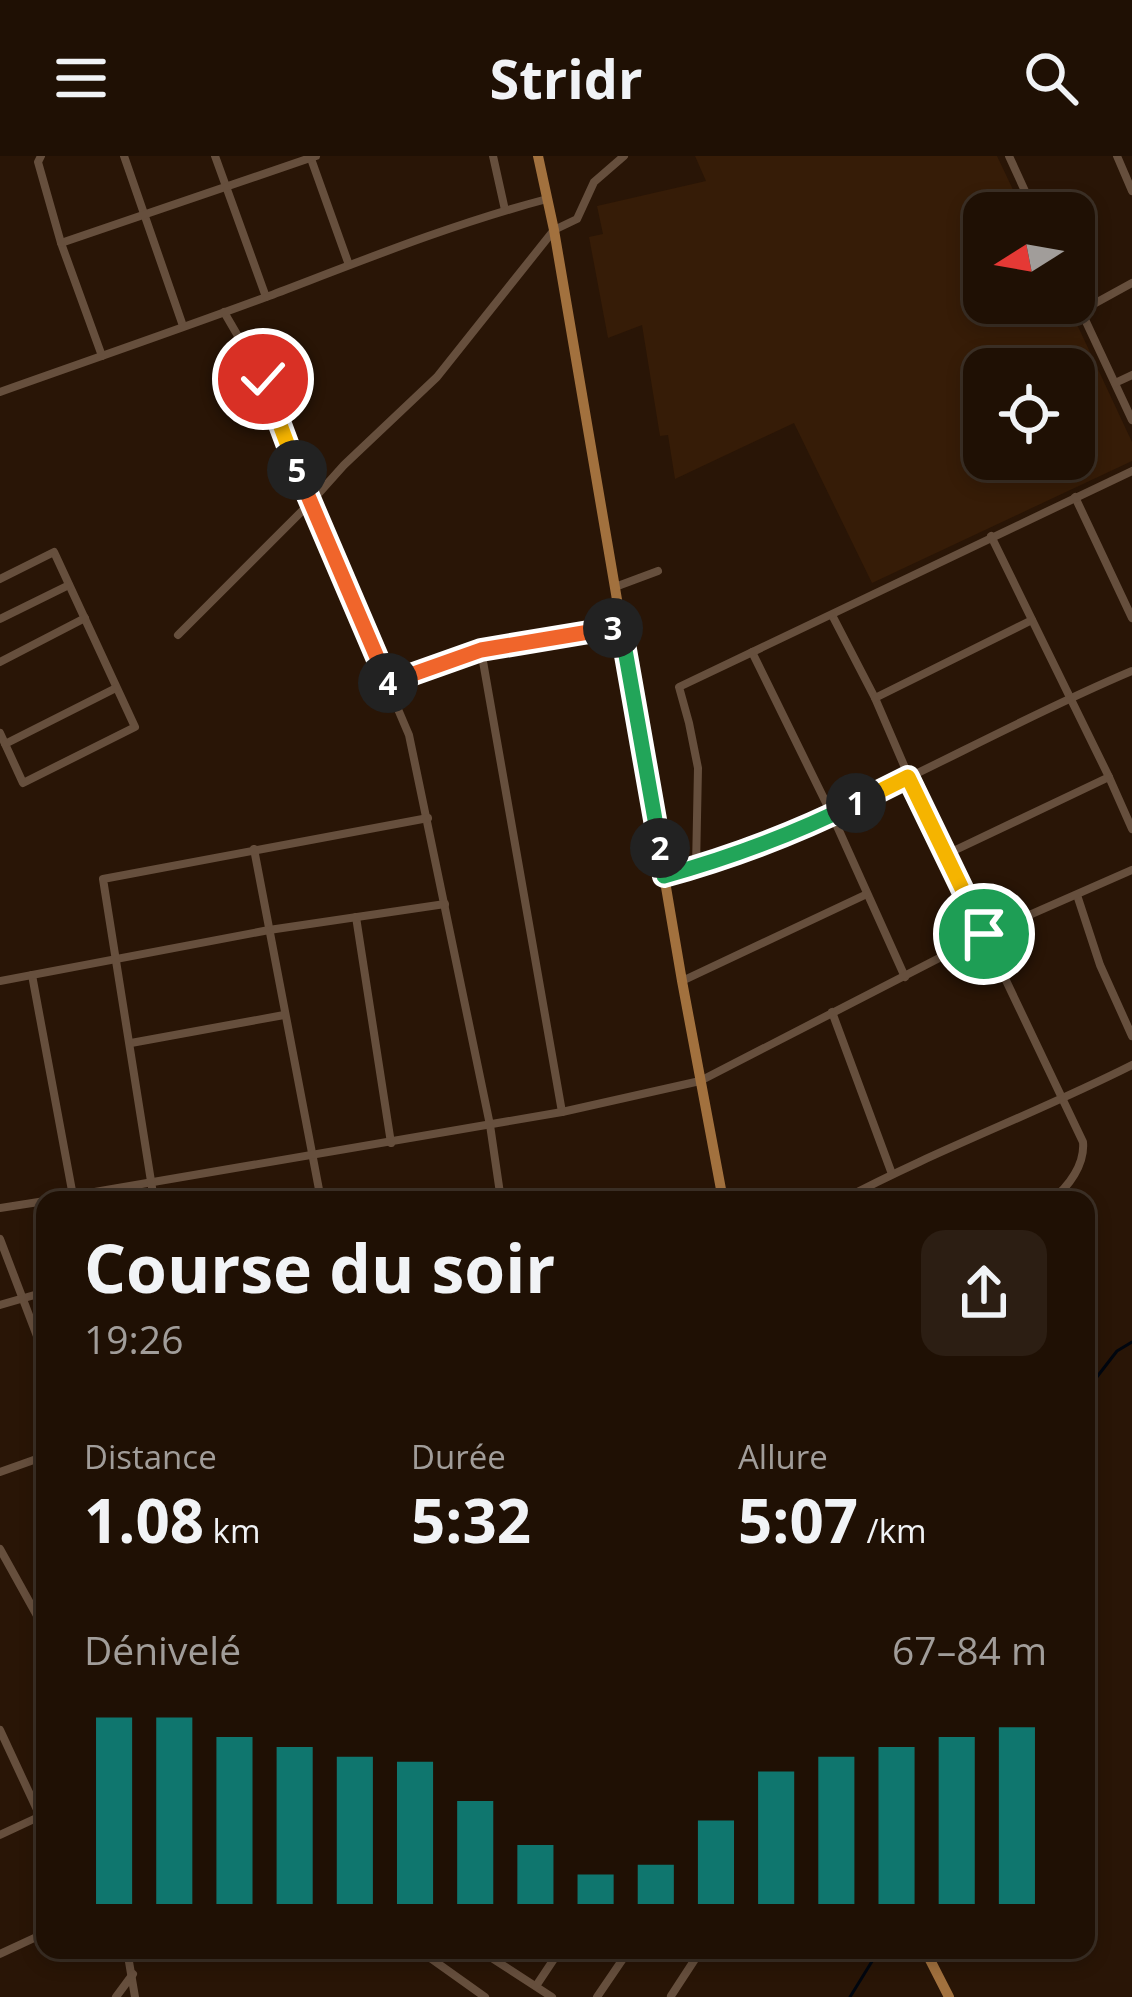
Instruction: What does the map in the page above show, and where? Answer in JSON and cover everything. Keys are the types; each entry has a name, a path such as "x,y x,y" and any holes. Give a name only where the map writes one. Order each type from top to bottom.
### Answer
{"main road":[{"path":"538,156 721,1191"},
{"path":"930,1959 949,1997"}],"street":[{"path":"41,156 38,162 62,243 102,356"},
{"path":"124,156 183,326"},
{"path":"215,156 266,297"},
{"path":"493,156 505,210"},
{"path":"178,634 437,376 554,230 577,219 594,182 624,156"},
{"path":"1009,156 1025,192"},
{"path":"1117,156 1132,190"},
{"path":"62,243 312,157 349,265"},
{"path":"0,392 349,265 547,199"},
{"path":"1095,303 1132,283"},
{"path":"224,312 263,379 409,735 500,1191"},
{"path":"1087,324 1132,420"},
{"path":"1115,383 1132,375"},
{"path":"696,867 698,768 679,687 1132,471"},
{"path":"1075,497 1132,617"},
{"path":"991,536 1132,829"},
{"path":"0,579 54,552 136,727 23,783 0,733"},
{"path":"614,588 658,571"},
{"path":"0,620 69,585"},
{"path":"832,615 1083,1142 1084,1156 1060,1191"},
{"path":"0,662 86,618"},
{"path":"875,698 1032,620"},
{"path":"386,683 481,650 621,627"},
{"path":"481,650 562,1112"},
{"path":"752,652 905,977"},
{"path":"664,876 832,815 1132,671"},
{"path":"5,744 116,688"},
{"path":"947,854 1109,777"},
{"path":"152,1191 104,879 428,818"},
{"path":"254,849 319,1191"},
{"path":"103,1191 562,1112 700,1081 984,934 1132,870"},
{"path":"682,982 867,894"},
{"path":"1077,895 1100,965 1132,1036"},
{"path":"0,981 269,930 445,904"},
{"path":"356,917 391,1143"},
{"path":"32,975 72,1191"},
{"path":"832,1012 892,1174"},
{"path":"130,1043 284,1015"},
{"path":"859,1191 1132,1065"},
{"path":"0,1208 36,1202"},
{"path":"0,1239 36,1333"},
{"path":"0,1304 36,1294"},
{"path":"0,1472 36,1459"},
{"path":"0,1549 36,1614"},
{"path":"0,1731 36,1803"},
{"path":"0,1835 36,1818"},
{"path":"0,1954 36,1937"},
{"path":"130,1959 135,1997"},
{"path":"431,1959 485,1997"},
{"path":"493,1959 552,1997"},
{"path":"536,1986 554,1959"},
{"path":"598,1997 623,1959"},
{"path":"671,1996 695,1959"},
{"path":"116,1997 133,1974"}],"shaded area":[{"path":"695,156 997,156 1014,192 963,192 963,324 1077,324 1088,348 963,348 963,480 1092,480 872,583 794,423 675,479 668,435 660,436 642,325 608,338 589,237 603,234 597,206 706,181"},
{"path":"1095,363 1132,442 1132,461 1095,478"}],"waterway":[{"path":"1095,1379 1117,1351 1132,1342"},
{"path":"850,1997 873,1959"}],"route":[{"path":"263,379 386,683 481,650 621,627 664,876 832,815 908,777 984,934"}]}
